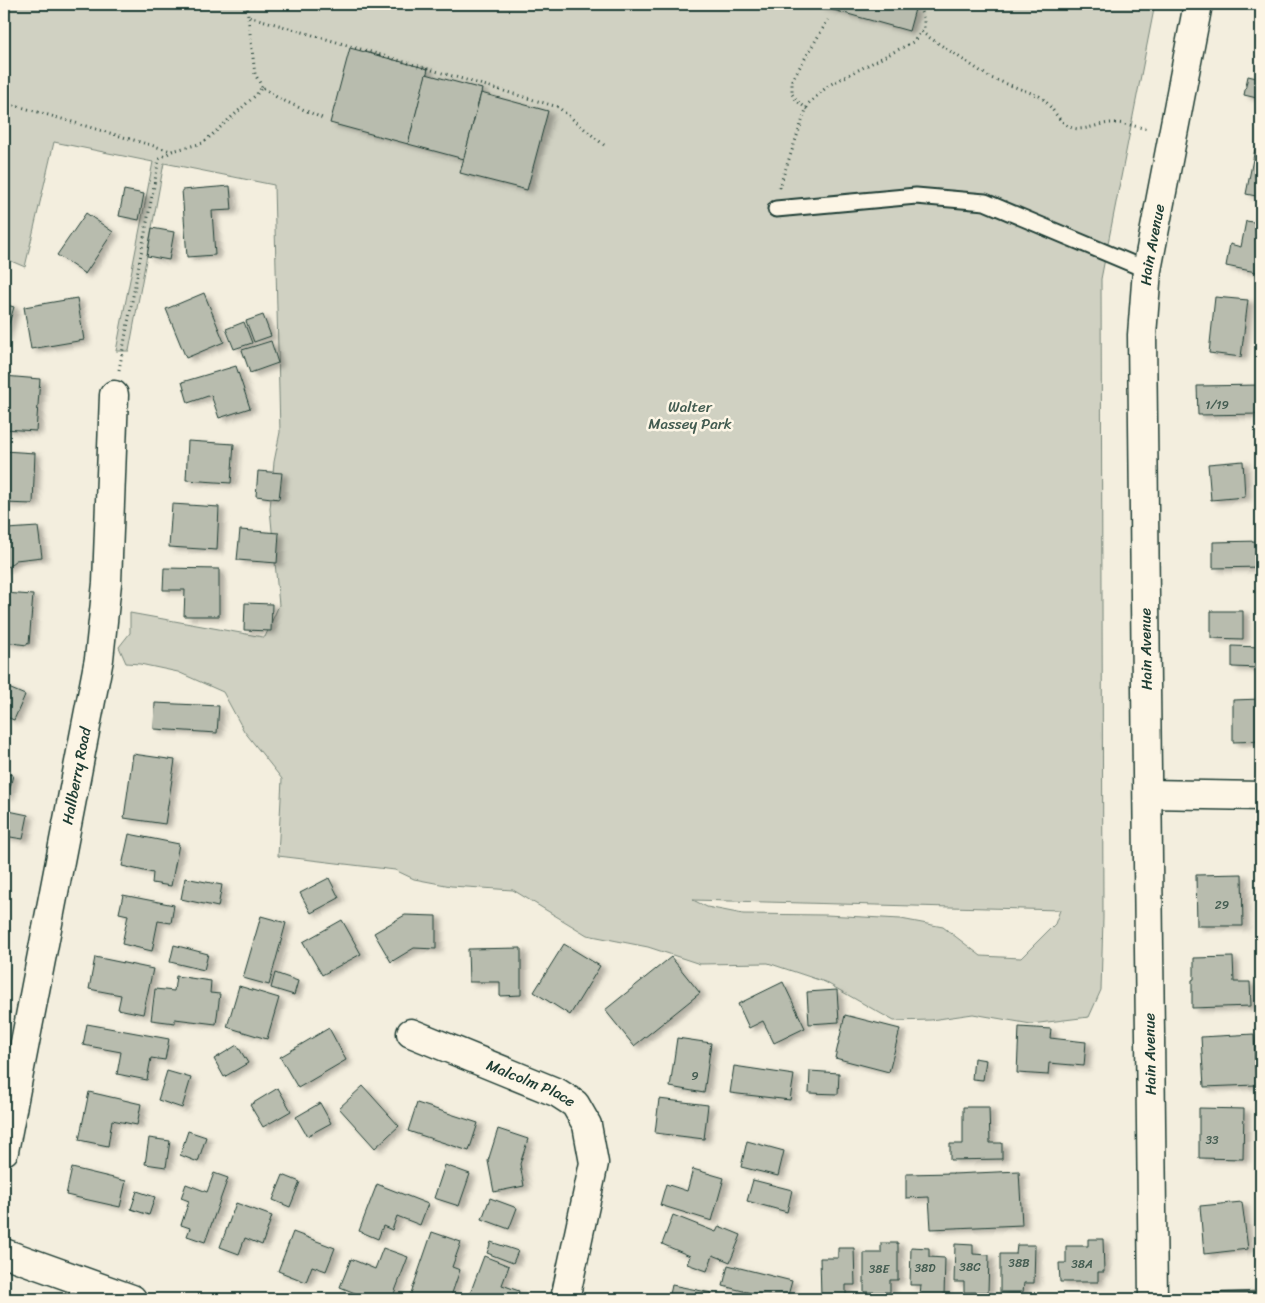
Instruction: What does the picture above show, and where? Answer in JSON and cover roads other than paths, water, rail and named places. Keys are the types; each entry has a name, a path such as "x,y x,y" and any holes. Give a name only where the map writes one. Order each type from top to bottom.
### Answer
{"street":[{"name":"Hain Avenue","path":"1152,1299 1142,335 1147,270 1198,4"},
{"name":"Hallberry Road","path":"4,1151 99,659 107,583 114,395"},
{"path":"1148,794 1261,796"},
{"name":"Malcolm Place","path":"410,1033 558,1093 575,1104 588,1125 594,1163 565,1299"},
{"path":"4,1253 132,1299"}],"lane":[{"path":"776,210 916,196 985,202 1147,270"}],"park label":[{"name":"Walter Massey Park","path":"690,416"}]}
